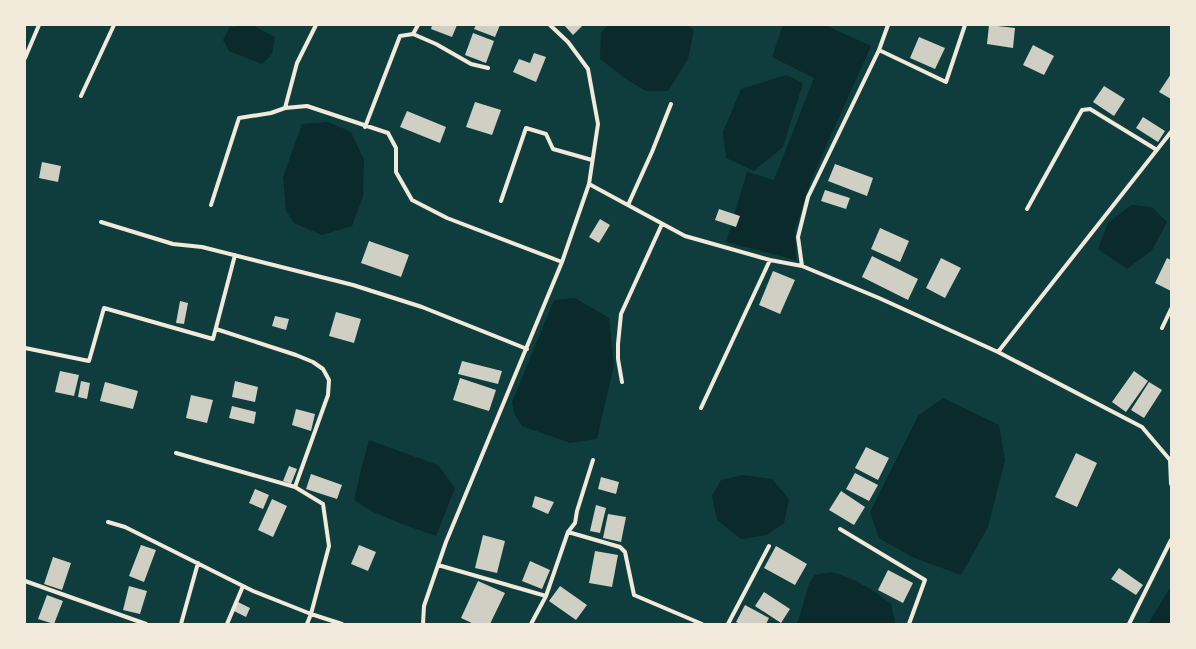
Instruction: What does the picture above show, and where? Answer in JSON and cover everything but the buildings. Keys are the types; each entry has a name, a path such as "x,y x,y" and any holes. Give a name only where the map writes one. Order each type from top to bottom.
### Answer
{"street":[{"path":"25,58 39,25"},
{"path":"81,96 114,25"},
{"path":"285,108 297,63 316,25"},
{"path":"413,34 418,25"},
{"path":"423,624 424,606 449,535 562,262 589,184 598,124 588,69 568,42 550,25"},
{"path":"802,266 798,237 808,197 879,50 888,25"},
{"path":"879,50 946,82 965,25"},
{"path":"365,126 400,36 413,34 436,44 471,64 488,68"},
{"path":"628,205 652,152 671,104"},
{"path":"211,205 239,118 271,113 285,108 306,106 388,133 396,148 396,172 412,200 447,218 562,262"},
{"path":"1028,209 1082,110 1090,109 1157,150"},
{"path":"502,201 526,128 546,134 553,149 592,160"},
{"path":"998,352 1171,132"},
{"path":"1166,140 1171,142"},
{"path":"589,184 685,236 770,260 802,266 879,298 998,352 1142,427 1170,460 1171,484"},
{"path":"101,222 173,244 202,247 353,284 422,307 527,349"},
{"path":"622,382 618,359 621,314 662,224"},
{"path":"25,348 89,361 104,308 213,339 235,255"},
{"path":"701,408 770,260"},
{"path":"1162,328 1171,309"},
{"path":"216,329 313,362 323,369 329,380 328,395 295,487"},
{"path":"176,453 295,487 323,504 329,546 307,624"},
{"path":"531,624 546,596 568,532 575,523 576,511 593,460"},
{"path":"108,522 125,527 243,586 311,614 342,624"},
{"path":"840,529 925,580 909,624"},
{"path":"568,532 620,547 625,552 634,595 702,624"},
{"path":"1129,624 1171,540"},
{"path":"728,624 769,546"},
{"path":"182,624 198,563"},
{"path":"438,565 546,596"},
{"path":"25,581 146,624"},
{"path":"227,624 243,586"}],"water":[{"path":"252,25 275,37 272,54 262,64 229,51 223,40 230,27"},
{"path":"608,25 687,25 694,30 688,59 668,91 646,91 629,81 600,59 601,32"},
{"path":"783,25 825,25 871,46 811,180 795,230 796,260 726,242 747,172 774,180 814,78 772,57"},
{"path":"786,75 803,83 783,147 754,171 726,158 723,132 741,89"},
{"path":"328,122 351,132 364,160 363,197 352,226 322,235 294,223 286,211 283,177 302,124"},
{"path":"1131,205 1152,207 1167,222 1152,250 1127,269 1098,249 1108,223"},
{"path":"575,298 609,318 614,365 597,439 570,443 522,426 514,413 512,402 554,300"},
{"path":"943,398 999,425 1005,460 988,527 961,575 912,557 879,538 870,512 918,416"},
{"path":"369,440 438,465 455,488 436,536 373,512 354,500"},
{"path":"743,475 772,479 789,499 784,523 767,535 741,539 717,520 712,496 721,480"},
{"path":"831,572 848,577 863,585 891,604 895,621 894,624 797,624 809,584 815,575"},
{"path":"1171,586 1171,624 1148,624"}]}
